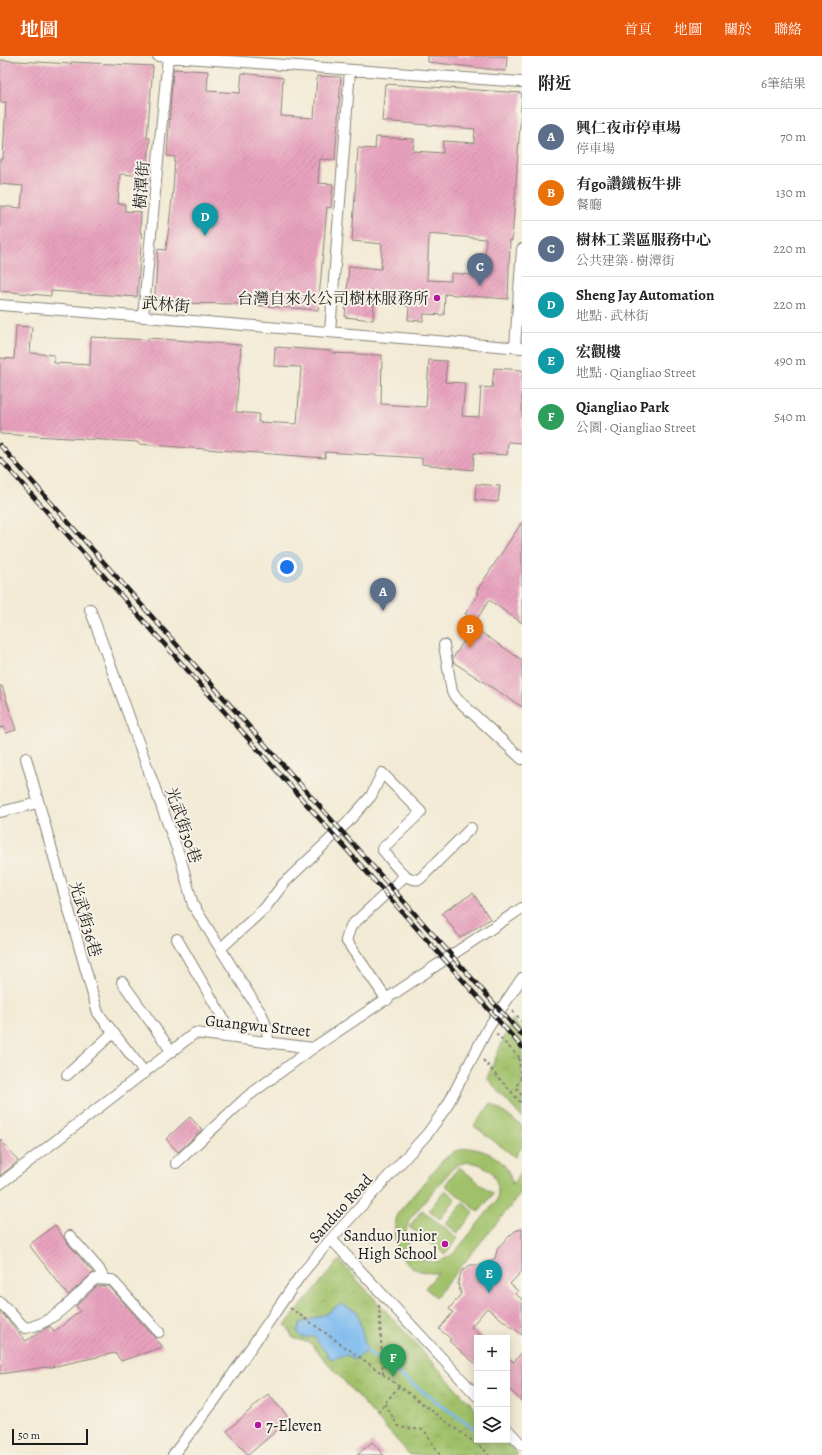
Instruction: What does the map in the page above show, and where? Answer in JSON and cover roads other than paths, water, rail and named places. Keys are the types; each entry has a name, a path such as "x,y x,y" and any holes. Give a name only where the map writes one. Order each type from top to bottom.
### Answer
{"street":[{"name":"樹潭街","path":"143,317 163,56 522,82"},
{"path":"330,332 350,70"},
{"path":"518,348 522,249"},
{"name":"武林街","path":"0,305 518,348"},
{"name":"光武街30巷","path":"90,609 181,860 193,905 262,1015 267,1028 268,1042"},
{"path":"444,645 452,692 457,699 522,758"},
{"name":"光武街36巷","path":"26,758 98,1013 145,1073"},
{"path":"221,948 265,908 284,883 347,823 371,796 382,773 421,812 382,849 406,876 413,880 420,879 471,828"},
{"path":"0,812 38,803"},
{"path":"387,1000 346,940 351,926 406,876"},
{"name":"Guangwu Street","path":"0,1184 195,1033 312,1048 387,1000 522,908"},
{"path":"177,938 234,1037"},
{"name":"Sanduo Road","path":"173,1455 215,1400 300,1276 331,1239 428,1133 448,1106 488,1028 522,978"},
{"path":"122,982 172,1052"},
{"path":"67,1075 113,1033"},
{"path":"176,1163 248,1096 312,1048"},
{"path":"70,1236 99,1269 104,1279"},
{"path":"331,1239 474,1393"},
{"path":"0,1302 25,1328 35,1327 49,1319 95,1278 112,1280 159,1332"},
{"path":"510,1432 522,1445"}],"water":[{"path":"340,1304 357,1311 367,1351 354,1360 346,1355 331,1359 314,1337 301,1337 298,1332 300,1323 326,1314"}],"waterway":[{"path":"367,1351 376,1358"},
{"path":"396,1372 474,1429"}],"railway":[{"path":"0,445 522,1035"},
{"path":"0,459 522,1047"}],"place":[{"name":"Sheng Jay Automation","path":"205,236"},
{"name":"樹林工業區服務中心","path":"480,286"},
{"name":"台灣自來水公司樹林服務所","path":"437,298"},
{"name":"興仁夜市停車場","path":"383,611"},
{"name":"有go讚鐵板牛排","path":"470,648"},
{"name":"Sanduo Junior High School","path":"445,1244"},
{"name":"宏觀樓","path":"489,1293"},
{"name":"Qiangliao Park","path":"393,1377"},
{"name":"7-Eleven","path":"258,1425"}]}
